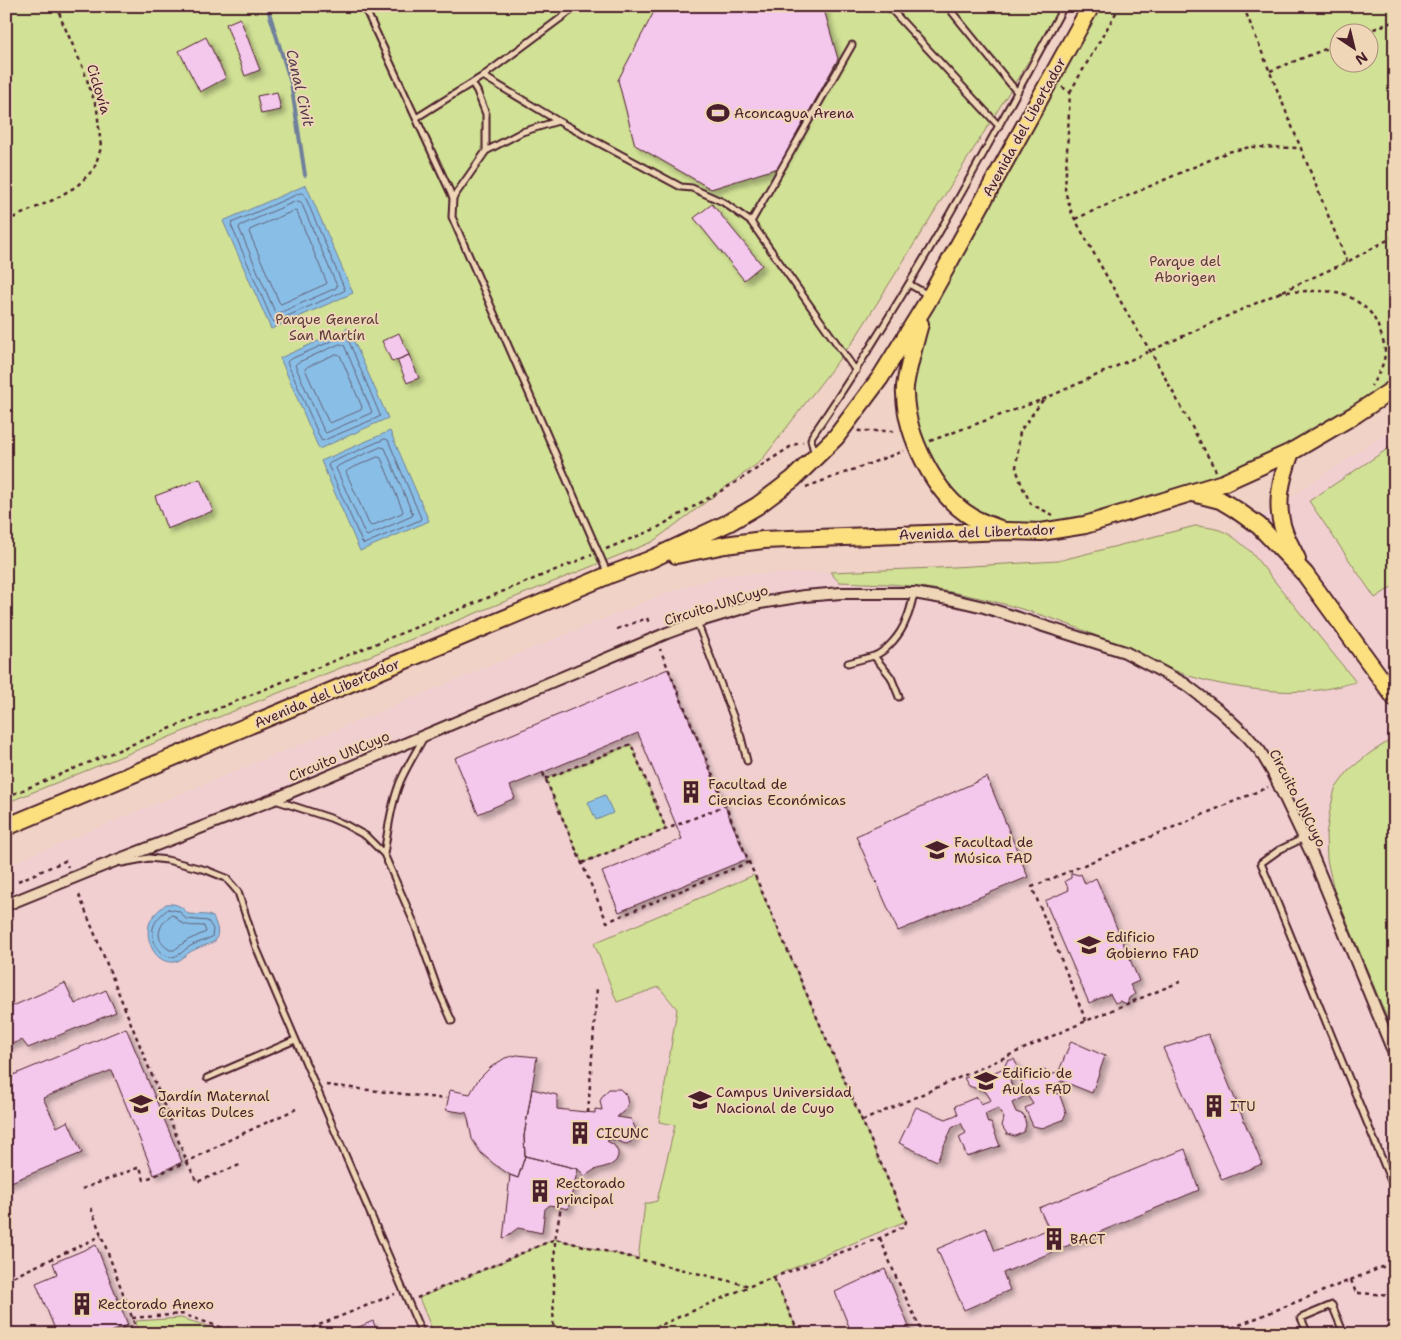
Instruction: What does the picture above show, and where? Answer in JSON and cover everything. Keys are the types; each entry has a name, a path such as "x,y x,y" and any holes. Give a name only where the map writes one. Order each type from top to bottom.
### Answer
{"main road":[{"name":"Avenida del Libertador","path":"6,827 649,560 728,524 757,506 793,479 836,437 880,378 928,300 1091,6"},
{"path":"928,300 916,337 904,393 908,421 916,446 944,493 970,517 1007,531"},
{"name":"Avenida del Libertador","path":"649,560 725,545 763,540 1007,531 1040,532 1085,525 1223,483 1291,452 1356,414 1395,388"},
{"path":"1291,452 1280,489 1280,513 1284,532 1305,574"},
{"path":"1192,493 1220,500 1236,509 1258,526 1305,574 1395,698"}],"street":[{"name":"Circuito UNCuyo","path":"6,905 272,800 425,734 697,622 760,603 804,596 841,593 914,593 984,607 1125,652 1185,684 1220,711 1247,736 1260,751 1304,838 1395,1056"}],"lane":[{"path":"364,6 453,198 452,217 608,576"},
{"path":"416,118 483,76 577,6"},
{"path":"888,6 999,126"},
{"path":"816,457 811,440 909,284 999,126 1064,6"},
{"path":"952,12 1017,92"},
{"path":"751,222 852,45"},
{"path":"483,76 558,121 681,186 692,188 723,202 751,222 856,371"},
{"path":"472,83 486,114 486,151"},
{"path":"453,198 486,151 522,132 558,121"},
{"path":"909,284 928,300"},
{"path":"848,664 880,654 897,636 906,621 914,593"},
{"path":"697,622 741,738 747,761"},
{"path":"874,656 891,677 899,698"},
{"path":"384,854 389,822 400,782 425,734"},
{"path":"272,800 330,818 346,825 366,836 384,854 415,925 438,990 452,1021"},
{"path":"1304,838 1279,850 1261,863 1395,1191"},
{"path":"102,866 150,858 168,860 206,870 226,878 238,892 256,946 295,1040 422,1334"},
{"path":"207,1078 295,1040"},
{"path":"1308,1334 1301,1318 1332,1305 1344,1334"}],"path":[{"name":"Ciclovía","path":"6,221 53,200 77,186 94,169 101,148 97,109 57,6"},
{"path":"1120,6 1070,92 1065,191 1075,220 1223,483"},
{"path":"1245,6 1246,13 1347,262"},
{"path":"1378,27 1395,21"},
{"path":"1270,71 1328,48"},
{"path":"1050,81 1070,92"},
{"path":"1075,220 1228,152 1250,147 1302,148"},
{"path":"802,489 1044,399 1347,262 1395,236"},
{"path":"1278,292 1342,294 1372,314 1385,350 1381,369 1368,392"},
{"path":"1044,399 1020,431 1016,468 1031,504 1056,517"},
{"path":"846,422 860,431 900,430"},
{"path":"6,797 654,529 738,481 793,445 811,440"},
{"path":"617,629 647,618 649,623"},
{"path":"640,1334 750,1286 880,1238 905,1226 906,1220 749,862 660,649"},
{"path":"545,779 631,744 666,828"},
{"path":"543,773 607,922 749,862"},
{"path":"1086,1021 1032,887 1277,783"},
{"path":"582,863 725,806"},
{"path":"18,882 65,861 68,867"},
{"path":"79,894 197,1182 242,1164"},
{"path":"862,1121 1086,1021 1182,981"},
{"path":"588,1113 597,987"},
{"path":"314,1084 446,1099"},
{"path":"82,1189 140,1167 144,1180 188,1162 257,1126 296,1109"},
{"path":"554,1334 555,1239 561,1207"},
{"path":"91,1208 135,1325 113,1334"},
{"path":"6,1280 102,1236"},
{"path":"880,1238 923,1334"},
{"path":"419,1298 555,1239 750,1286"},
{"path":"1217,1334 1395,1262"},
{"path":"774,1278 799,1334"},
{"path":"1351,1280 1356,1293 1395,1295"},
{"path":"296,1334 403,1291"},
{"path":"132,1318 182,1314 247,1334"}],"shaded area":[{"name":"Campus Universidad Nacional de Cuyo","path":"1395,427 1395,1334 6,1334 6,866 666,593 724,575 884,570 1058,561 1195,526 1213,528 1233,536"}],"green space":[{"name":"Parque General San Martín","path":"6,6 1063,6 854,340 761,461 652,542 6,803"},
{"name":"Parque del Aborigen","path":"1091,6 1395,6 1395,388 1223,483 1040,532 970,517 916,446 909,365 916,337"},
{"path":"1395,444 1395,585 1375,598 1309,501"},
{"path":"1195,526 1213,528 1226,533 1251,552 1356,682 1319,690 1303,691 1268,691 1231,686 1196,678 1165,667 1074,627 1017,608 953,592 888,584 839,582 830,572 1058,561"},
{"path":"1394,738 1395,1037 1334,890 1327,860 1326,835 1335,789 1349,770 1370,753"},
{"path":"631,744 666,829 582,863 545,779"},
{"path":"754,875 906,1221 772,1277 774,1277 799,1334 434,1334 419,1298 555,1239 638,1259 645,1204 657,1201 675,1125 659,1122 677,1009 659,987 617,1002 594,943"},
{"path":"181,1318 234,1334 120,1334 137,1327 136,1321"}],"water":[{"path":"306,185 353,293 271,329 223,221"},
{"path":"348,328 388,418 319,449 280,358"},
{"path":"390,431 429,521 360,551 321,461"},
{"path":"605,795 613,813 596,820 588,802"},
{"path":"166,904 178,906 188,914 213,917 218,932 215,941 191,951 177,961 167,962 162,959 150,944 148,931 149,925 156,913"}],"building":[{"name":"Aconcagua Arena","path":"657,6 823,6 838,59 778,168 711,189 635,145 618,80"},
{"path":"240,18 260,70 245,76 226,24"},
{"path":"206,37 226,78 200,92 179,51"},
{"path":"277,92 281,110 261,114 257,96"},
{"path":"712,204 762,265 744,280 694,218"},
{"path":"399,333 409,355 392,362 382,341"},
{"path":"409,355 419,378 407,383 397,360"},
{"path":"200,479 213,511 167,529 155,496"},
{"name":"Facultad de Ciencias Económicas","path":"668,669 747,859 619,912 602,872 682,839 638,733 510,786 515,798 478,814 455,758"},
{"path":"987,777 1028,877 898,931 856,836"},
{"path":"1071,873 1081,874 1085,884 1096,878 1139,981 1130,985 1135,994 1129,998 1127,1004 1120,1001 1115,1003 1110,994 1089,1003 1045,901 1069,890 1065,881 1071,878"},
{"path":"65,983 75,1004 106,990 116,1012 28,1048 22,1040 6,1046 6,1009"},
{"path":"126,1028 182,1162 154,1175 112,1070 43,1098 57,1127 68,1121 82,1153 6,1184 6,1078"},
{"name":"ITU","path":"1208,1034 1262,1164 1222,1180 1163,1048"},
{"path":"1071,1041 1105,1056 1092,1093 1062,1081 1053,1086 1056,1094 1059,1093 1066,1113 1063,1120 1042,1128 1033,1126 1025,1108 1033,1104 1027,1095 1012,1103 1016,1112 1024,1115 1026,1125 1024,1132 1015,1136 1007,1134 1002,1126 1004,1118 998,1108 985,1114 988,1123 991,1123 1000,1146 967,1157 959,1137 966,1133 961,1123 952,1128 937,1161 899,1143 916,1107 946,1119 958,1114 955,1106 977,1097 981,1104 991,1100 986,1092 969,1086 964,1078 975,1075 983,1077 1004,1068 1007,1061 1014,1059 1017,1065 1010,1081 1014,1090 1024,1086 1020,1079 1045,1069 1048,1077 1059,1071"},
{"path":"517,1055 537,1057 524,1136 525,1156 518,1178 510,1175 481,1153 472,1139 467,1113 446,1110 450,1090 470,1094 478,1080 491,1067 505,1058"},
{"name":"CICUNC","path":"532,1089 557,1095 557,1109 595,1113 595,1109 602,1110 600,1101 609,1089 620,1089 626,1095 628,1104 625,1110 617,1117 631,1119 636,1130 635,1136 631,1142 626,1144 611,1139 607,1141 614,1145 618,1152 616,1161 585,1176 578,1169 525,1156 524,1136"},
{"name":"BACT","path":"1185,1149 1199,1190 1003,1273 1010,1290 964,1310 937,1249 986,1228 995,1251 1049,1229 1039,1208"},
{"name":"Rectorado principal","path":"525,1156 578,1169 568,1209 550,1205 545,1209 542,1233 518,1228 503,1239 510,1175 518,1178"},
{"name":"Rectorado Anexo","path":"96,1245 128,1325 106,1334 57,1334 36,1283 57,1274 53,1263"},
{"path":"885,1269 912,1334 852,1334 835,1292"},
{"path":"373,1321 378,1334 342,1334"}],"waterway":[{"name":"Canal Civit","path":"267,6 291,83 305,175"}],"place":[{"name":"Aconcagua Arena","path":"718,113"},
{"name":"Facultad de Ciencias Económicas","path":"691,792"},
{"name":"Facultad de Música FAD","path":"937,850"},
{"name":"Edificio Gobierno FAD","path":"1089,945"},
{"name":"Edificio de Aulas FAD","path":"986,1081"},
{"name":"Campus Universidad Nacional de Cuyo","path":"700,1100"},
{"name":"Jardín Maternal Caritas Dulces","path":"141,1104"},
{"name":"ITU","path":"1214,1106"},
{"name":"CICUNC","path":"580,1133"},
{"name":"Rectorado principal","path":"540,1191"},
{"name":"BACT","path":"1054,1239"},
{"name":"Rectorado Anexo","path":"82,1304"}]}
